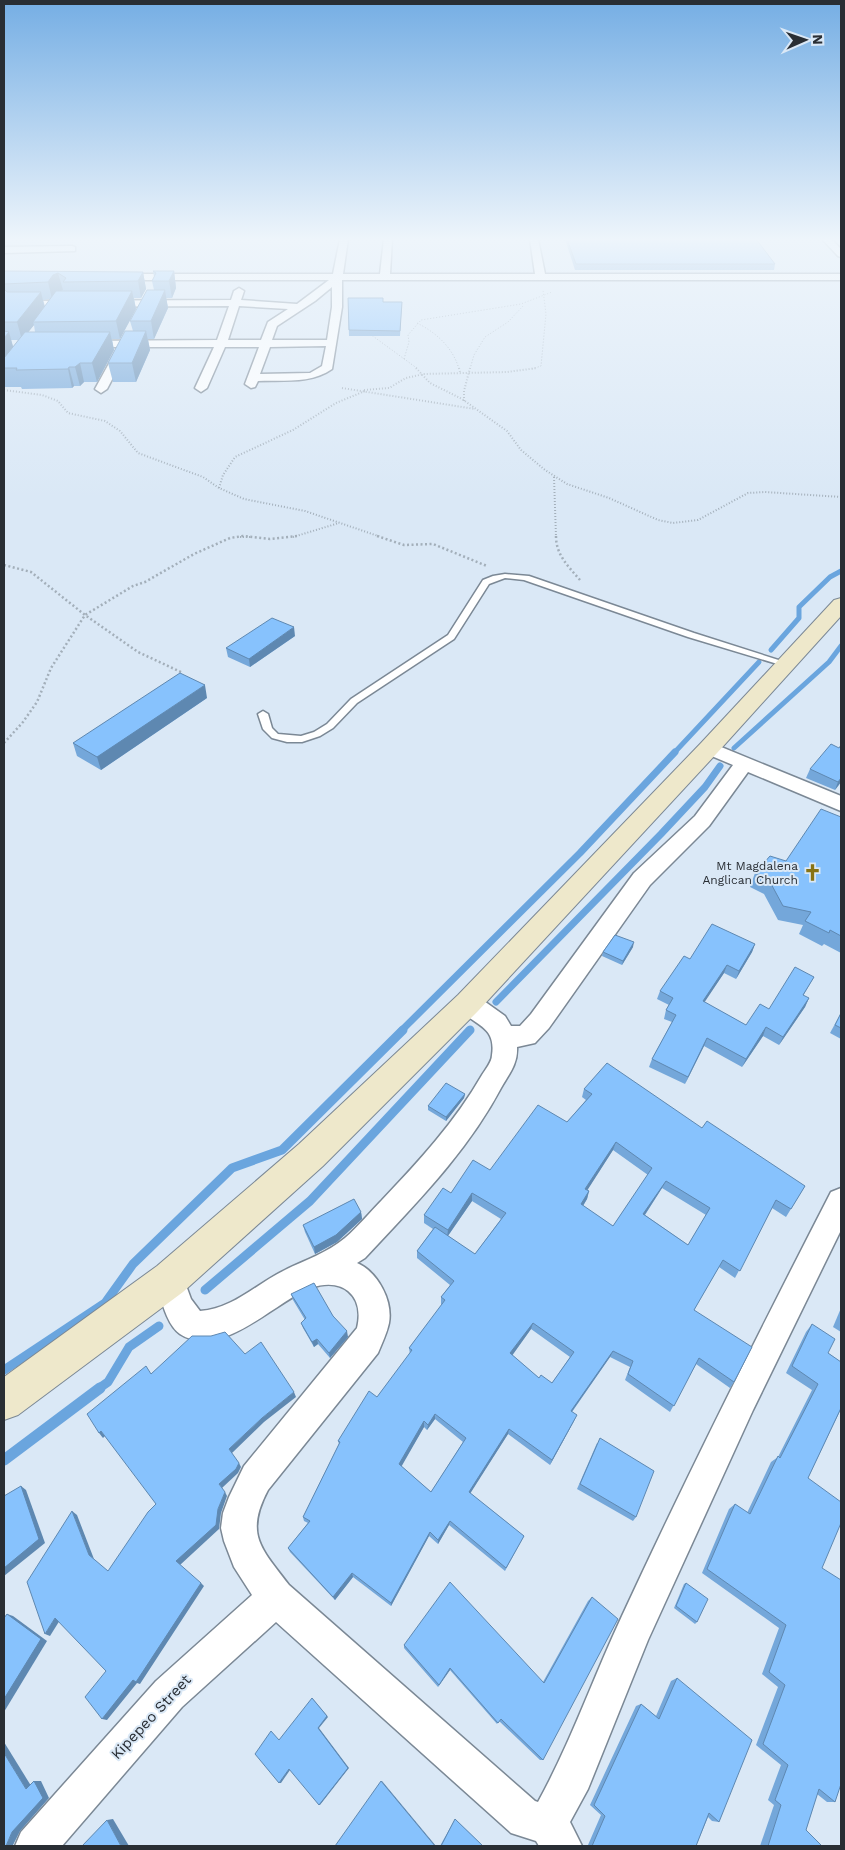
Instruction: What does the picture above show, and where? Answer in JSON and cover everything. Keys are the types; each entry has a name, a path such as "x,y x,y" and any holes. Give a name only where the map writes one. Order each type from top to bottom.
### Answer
{"main road":[{"path":"4,1401 170,1279 311,1155 468,1002 709,748 841,604"}],"street":[{"path":"202,388 227,325"},
{"path":"271,325 252,381 318,374 328,367 334,325"},
{"path":"76,344 128,340 221,344 332,343"},
{"path":"101,389 128,340"},
{"path":"709,748 841,804"},
{"path":"504,1037 526,1036 540,1021 642,879 702,821 745,763"},
{"path":"322,1270 355,1248 434,1165 478,1106 505,1058 504,1037 496,1023 468,1002"},
{"path":"170,1279 185,1318 196,1325 224,1322 237,1317 307,1274 322,1270 337,1270 363,1282 374,1305 375,1318 373,1330 367,1342 256,1478 245,1495 239,1515 239,1535 245,1554 276,1598 525,1819 555,1835 574,1775 634,1630 734,1417 841,1202"},
{"name":"Kipepeo Street","path":"35,1846 169,1694 276,1598"}],"lane":[{"path":"263,714 268,728 276,736 287,739 302,739 317,734 330,726 354,701 451,636 486,582 492,578 506,575 526,578 691,635 786,664"}],"path":[{"path":"361,325 424,374 430,382 464,401 507,431 521,450 554,476 567,484 609,498 658,520 673,523 698,520 748,493 765,492 841,497"},
{"path":"404,360 409,342 408,336 416,325"},
{"path":"420,325 435,333 456,357 460,372"},
{"path":"464,401 464,391 474,355 485,337 503,325"},
{"path":"219,488 229,463 235,457 293,430 336,403 365,390 389,388 406,378 424,374 507,372 536,369 541,366 545,325"},
{"path":"342,388 365,390 478,410"},
{"path":"4,390 42,395 58,400 68,413 104,421 120,431 138,453 175,465 203,477 219,488 244,498 305,511 404,545 433,544 506,575"},
{"path":"554,476 556,547 561,557 596,603"},
{"path":"4,744 10,739 37,702 51,668 85,615 133,586 145,582 194,554 230,538 242,536 270,539 290,538 339,523"},
{"path":"4,565 31,572 85,615 138,652 184,673"}],"building":[{"path":"349,325 400,325 400,331 349,330"},
{"path":"4,331 9,332 4,338"},
{"path":"125,331 146,331 132,363 108,363"},
{"path":"25,332 110,332 92,363 80,363 68,369 16,370 17,368 4,368 4,358"},
{"path":"272,618 294,627 249,659 226,648"},
{"path":"180,673 205,685 97,757 73,743"},
{"path":"831,744 839,748 841,745 841,778 838,782 810,769"},
{"name":"Mt Magdalena Anglican Church","path":"821,809 841,817 841,936 830,930 829,933 805,921 811,912 783,906 769,880 755,873 770,856 786,861"},
{"path":"712,924 755,944 739,971 727,965 703,1001 746,1025 760,1004 769,1009 795,967 814,977 803,995 809,998 783,1037 766,1027 746,1059 707,1038 688,1077 652,1059 676,1015 666,1010 673,998 660,991 684,956 690,959"},
{"path":"615,935 634,942 623,961 603,952"},
{"path":"841,1013 841,1028 835,1025"},
{"path":"607,1063 702,1128 707,1121 805,1186 791,1209 776,1200 740,1271 723,1260 694,1310 752,1347 734,1382 699,1358 674,1406 628,1374 633,1361 613,1351 571,1411 577,1415 552,1460 509,1429 469,1492 524,1536 506,1568 450,1521 438,1540 430,1532 391,1603 352,1573 333,1597 288,1548 310,1521 303,1517 340,1442 338,1441 369,1391 377,1397 412,1350 409,1348 445,1300 441,1297 454,1281 417,1251 435,1227 475,1254 506,1213 472,1193 448,1230 424,1215 443,1188 451,1193 473,1160 490,1170 538,1105 567,1122 592,1094 584,1089","holes":["616,1142 652,1168 613,1226 581,1204 589,1191 585,1189","666,1181 710,1208 688,1245 643,1214","533,1323 574,1352 552,1383 541,1375 539,1378 510,1353","435,1414 466,1438 431,1492 399,1464 424,1421 428,1425"]},
{"path":"446,1083 465,1094 446,1117 428,1106"},
{"path":"354,1199 361,1212 336,1235 314,1247 303,1225"},
{"path":"314,1283 333,1316 347,1331 329,1353 317,1339 312,1342 301,1323 306,1318 291,1294"},
{"path":"812,1324 835,1339 828,1353 841,1362 841,1408 808,1478 841,1502 841,1523 822,1568 841,1580 841,1784 835,1802 819,1789 806,1830 822,1846 768,1846 781,1805 775,1800 788,1765 763,1744 785,1685 769,1672 786,1625 707,1569 735,1504 750,1514 778,1456 780,1458 818,1384 792,1366"},
{"path":"225,1332 245,1354 261,1342 294,1392 262,1418 229,1449 239,1463 236,1469 219,1484 225,1492 218,1509 216,1525 176,1561 201,1583 136,1682 133,1680 102,1719 85,1697 106,1671 55,1618 45,1634 27,1582 72,1511 89,1555 108,1571 148,1512 156,1504 101,1431 99,1433 87,1414 146,1366 151,1374 192,1336 211,1336"},
{"path":"600,1438 654,1471 636,1517 580,1484"},
{"path":"21,1486 39,1539 4,1568 4,1496"},
{"path":"450,1582 544,1683 592,1597 618,1619 543,1760 501,1719 498,1723 450,1668 439,1685 404,1645"},
{"path":"686,1583 708,1599 697,1622 676,1606"},
{"path":"7,1614 41,1639 4,1699 4,1618"},
{"path":"677,1678 752,1740 719,1822 709,1813 696,1846 592,1846 605,1816 594,1805 641,1704 659,1719"},
{"path":"312,1698 327,1716 318,1728 348,1768 319,1805 289,1769 279,1783 255,1754 271,1731 279,1740"},
{"path":"4,1753 26,1789 34,1781 43,1798 12,1832 6,1846 4,1846"},
{"path":"381,1781 435,1846 335,1846"},
{"path":"455,1819 483,1846 441,1846"},
{"path":"107,1820 121,1846 82,1846"}],"waterway":[{"path":"771,650 799,618 799,607 830,577 841,571"},
{"path":"734,748 829,662 841,646"},
{"path":"674,753 759,662"},
{"path":"401,1031 580,853 675,752"},
{"path":"496,1002 661,834 705,787 720,766"},
{"path":"4,1370 105,1303 133,1264 232,1168 282,1150 403,1030"},
{"path":"205,1290 310,1201 470,1030"},
{"path":"98,1389 108,1382 129,1347 159,1326"},
{"path":"4,1460 100,1388"}],"place":[{"name":"Mt Magdalena Anglican Church","path":"812,873"}]}
